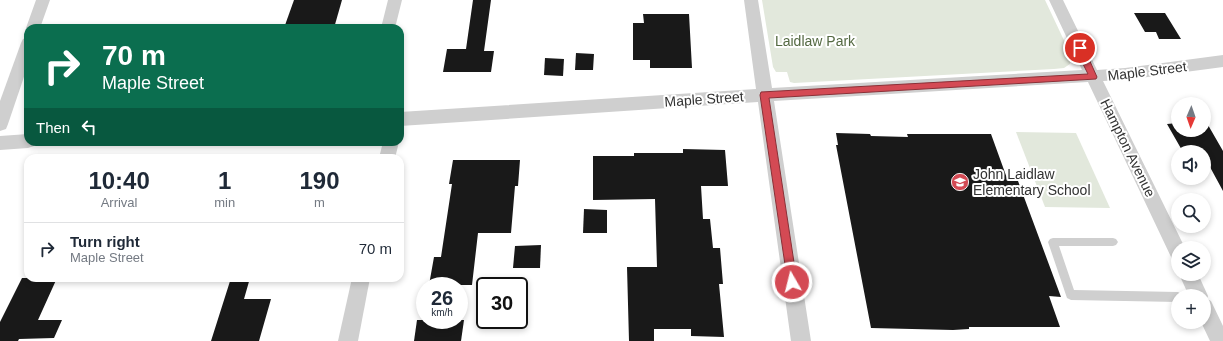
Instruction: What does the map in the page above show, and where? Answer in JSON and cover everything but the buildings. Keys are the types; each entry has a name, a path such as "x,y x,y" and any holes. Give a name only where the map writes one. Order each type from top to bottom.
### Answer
{"street":[{"path":"34,24 43,0"},
{"path":"389,24 395,0"},
{"path":"751,0 801,341"},
{"name":"Hampton Avenue","path":"1056,0 1172,241"},
{"path":"0,124 24,55"},
{"name":"Maple Street","path":"404,119 764,95 1093,77 1132,74 1223,61"},
{"path":"0,143 24,141"},
{"path":"348,341 360,282"},
{"path":"1211,322 1220,341"}],"lane":[{"path":"1113,242 1053,242 1071,295 1171,297"}],"green space":[{"name":"Laidlaw Park","path":"762,0 1045,0 1069,51 1071,58 1070,64 1064,68 1054,69 794,83 790,82 787,72 776,72 773,67"},
{"path":"1016,132 1076,133 1110,208 1045,207"}],"place":[{"name":"John Laidlaw Elementary School","path":"960,182"}],"route":[{"path":"792,282 764,95 1093,77 1080,48"}]}
